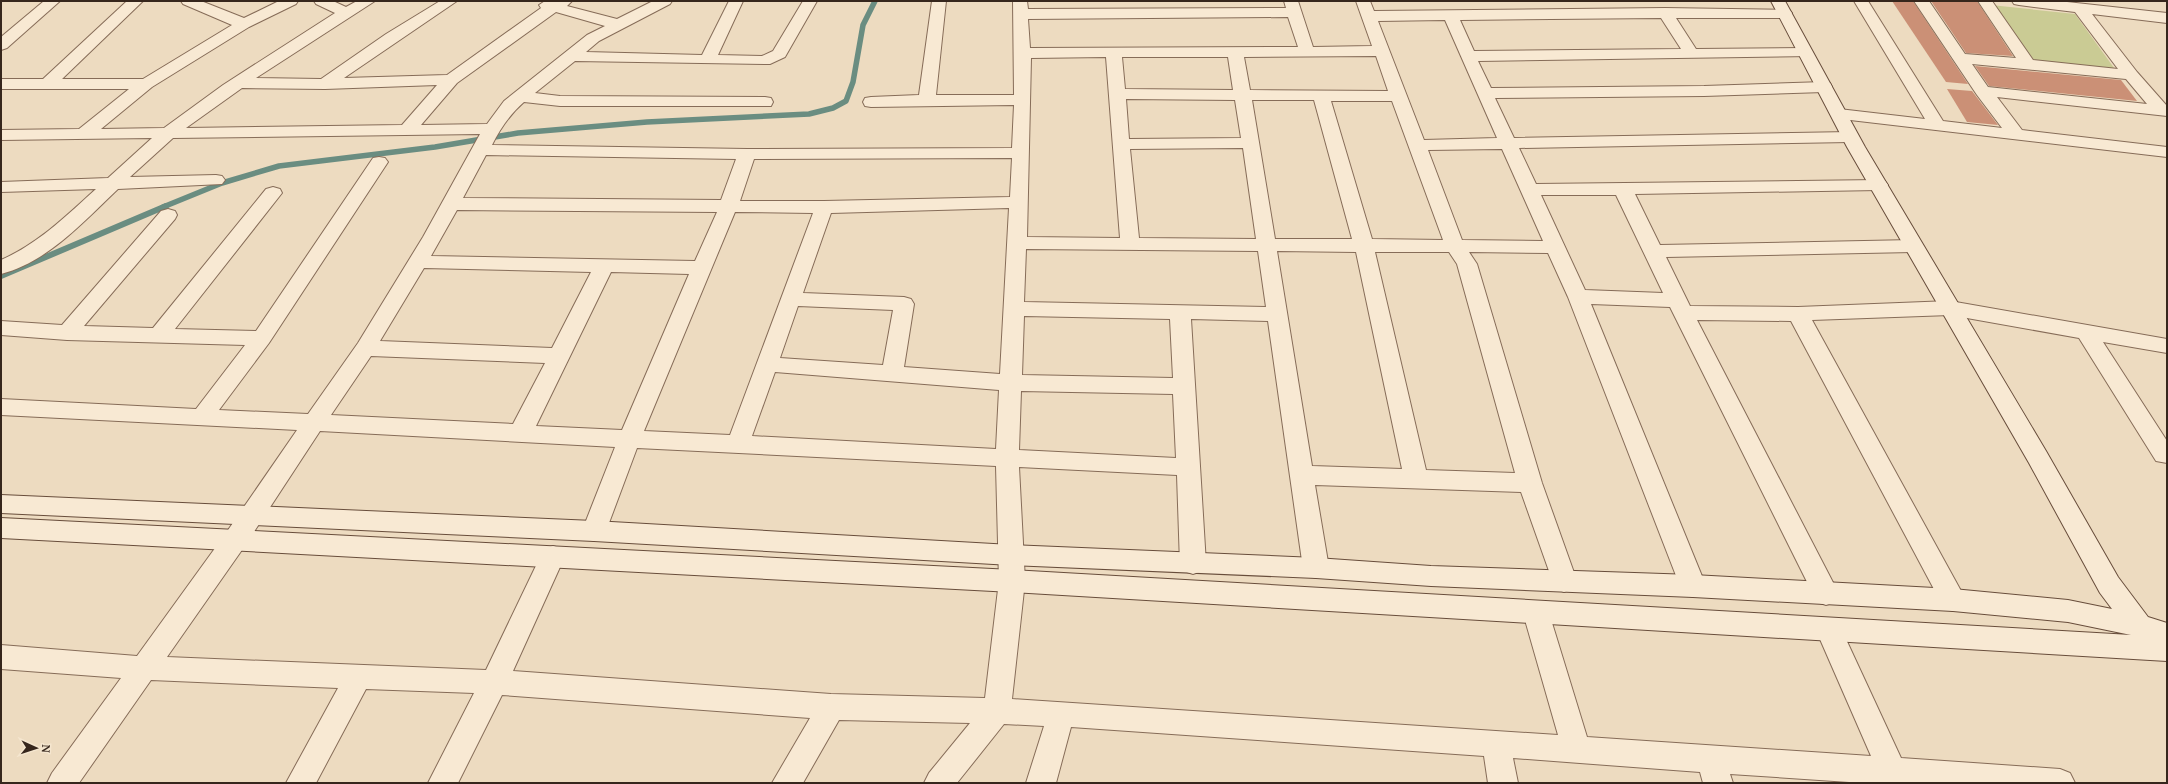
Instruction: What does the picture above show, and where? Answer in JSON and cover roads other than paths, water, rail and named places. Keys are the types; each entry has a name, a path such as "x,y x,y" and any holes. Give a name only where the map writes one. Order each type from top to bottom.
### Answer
{"street":[{"path":"1,45 54,1"},
{"path":"48,84 136,1"},
{"path":"188,1 244,24"},
{"path":"83,134 146,84 244,24 291,1"},
{"path":"321,1 347,13"},
{"path":"1,268 44,245 169,132 238,83 368,1"},
{"path":"325,84 392,37 450,1"},
{"path":"535,1 559,4 617,24"},
{"path":"62,783 235,540 365,348 417,262 486,140 510,105 594,38 617,24 665,1"},
{"path":"708,59 736,1"},
{"path":"573,56 764,61 779,54 810,1"},
{"path":"927,100 939,1"},
{"path":"1862,1 1937,126"},
{"path":"1922,1 1983,91 2016,134"},
{"path":"1985,1 2028,64"},
{"path":"2019,1 2159,17"},
{"path":"2141,1 2159,17 2167,34"},
{"path":"408,130 450,80 559,4"},
{"path":"939,783 997,711 1012,581 1007,459 1022,153 1022,52 1020,8 1293,6 1307,51"},
{"path":"1564,581 1530,483 1467,264 1455,246 1366,9 1450,15 1665,13 1781,7 1804,53 1839,114 1850,137 2064,503 2109,585 2140,626 2163,644"},
{"path":"2080,8 2130,75 2164,111"},
{"path":"1665,13 1691,53"},
{"path":"1450,15 1578,297 1693,586"},
{"path":"1113,51 1130,244"},
{"path":"1235,51 1251,143 1316,568"},
{"path":"1022,52 1382,51"},
{"path":"1468,56 1804,53"},
{"path":"1961,58 2130,75"},
{"path":"238,83 325,84 450,80"},
{"path":"1,84 146,84"},
{"path":"1485,93 1704,91 1824,87"},
{"path":"1983,91 2164,111"},
{"path":"1117,94 1399,96"},
{"path":"1321,96 1364,246 1416,479"},
{"path":"520,97 560,101 765,102"},
{"path":"871,102 927,100 1022,100"},
{"path":"1839,114 2167,152"},
{"path":"1,135 408,130 486,140 747,154 1022,153"},
{"path":"1418,145 1850,137"},
{"path":"1121,144 1251,143"},
{"path":"594,531 629,439 728,207 747,154"},
{"path":"201,418 262,338 379,162"},
{"path":"1,187 216,180"},
{"path":"1530,190 1879,185"},
{"path":"1623,189 1680,306 1826,594"},
{"path":"158,336 273,193"},
{"path":"450,204 824,207 1019,202"},
{"path":"738,444 766,364 792,299 824,207"},
{"path":"67,333 168,215"},
{"path":"1018,243 1556,247"},
{"path":"1653,251 1913,246"},
{"path":"417,262 702,268"},
{"path":"520,434 604,266"},
{"path":"1578,297 1798,314 1950,308 2167,346"},
{"path":"792,299 904,304 892,374"},
{"path":"1015,309 1277,314"},
{"path":"1180,312 1193,564"},
{"path":"1798,314 1953,600"},
{"path":"1,328 67,333 262,338"},
{"path":"2086,332 2164,455"},
{"path":"365,348 559,356"},
{"path":"766,364 1011,384 1183,386"},
{"path":"1,407 313,424 1187,467"},
{"path":"1301,475 1530,483"},
{"path":"1,504 594,531 1011,555 1193,564 1316,568 1431,576 1693,586 1953,600 2068,611 2140,626"},
{"path":"1,528 1012,581 1829,630 2163,644"},
{"path":"443,783 494,682 553,556"},
{"path":"1536,613 1577,750"},
{"path":"1829,630 1892,772"},
{"path":"2,658 144,668 494,682 831,707 1061,714 1577,750 1715,771 1863,776 1892,772 2060,783"},
{"path":"301,783 359,676"},
{"path":"787,783 831,707"},
{"path":"1040,783 1061,714"},
{"path":"1496,745 1503,783"}],"waterway":[{"path":"163,207 222,183 279,166 435,147 518,133 647,122 809,114 833,108 846,101 853,82 863,25 875,1"},
{"path":"1,276 166,206"}]}
